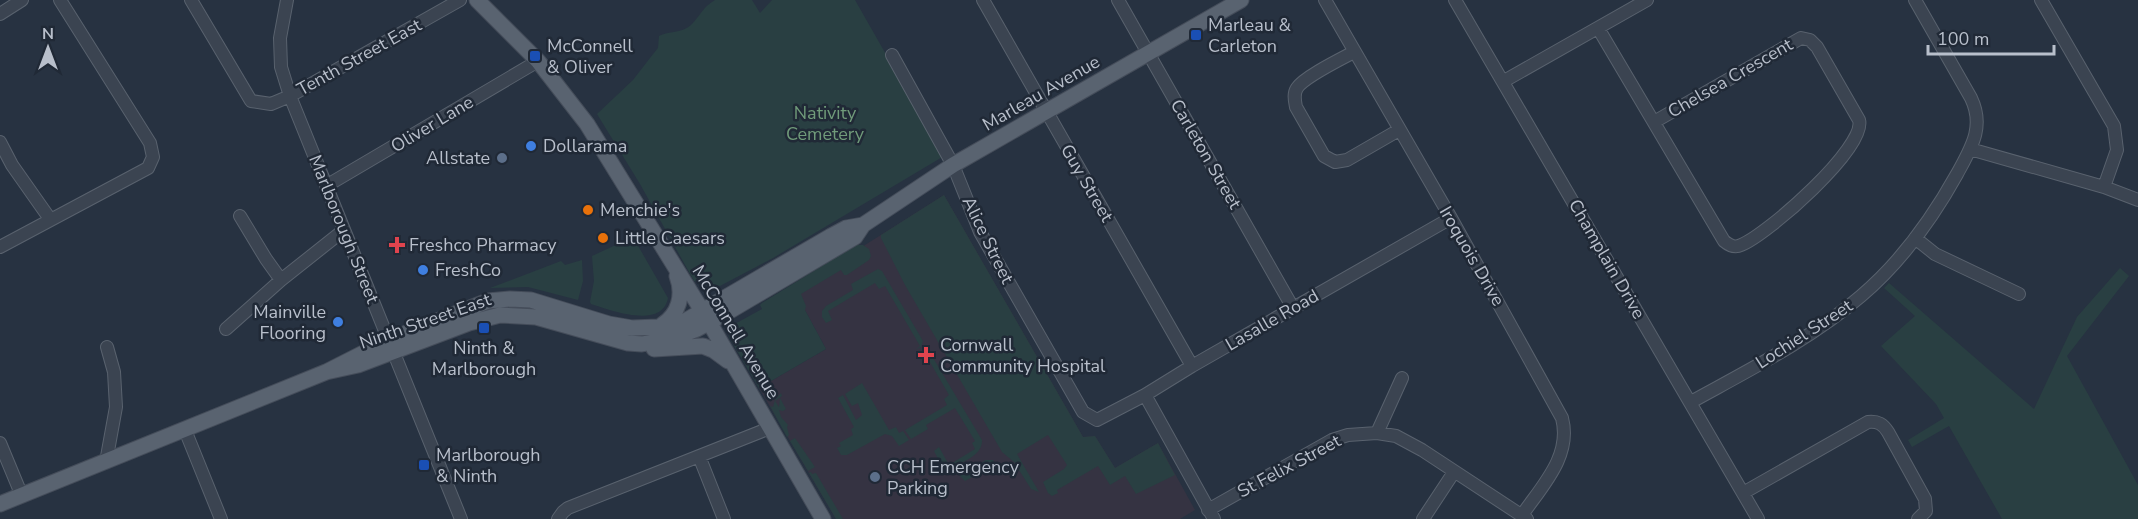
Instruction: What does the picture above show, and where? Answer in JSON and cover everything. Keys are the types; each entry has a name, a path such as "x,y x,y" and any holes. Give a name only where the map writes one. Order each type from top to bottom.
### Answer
{"main road":[{"name":"McConnell Avenue","path":"477,0 538,61 587,124 706,316 731,363 823,519"},
{"name":"Marleau Avenue","path":"706,316 855,237 863,225 954,165 1241,0"},
{"path":"660,327 674,314 680,299 680,284 673,264"},
{"name":"Ninth Street East","path":"0,504 326,372 358,365 391,346 475,305 502,299 531,300 625,327 660,327 706,316"},
{"name":"Ninth Street East","path":"391,346 500,315 522,315 543,319 617,341 642,344 685,335 706,316"},
{"path":"617,341 652,349 703,346 731,363"}],"street":[{"path":"0,14 22,0"},
{"path":"0,247 148,168 153,157 150,143 60,0"},
{"name":"Tenth Street East","path":"191,0 251,101 271,104 290,96 460,0"},
{"name":"Marlborough Street","path":"287,0 280,38 281,67 290,96 461,519"},
{"name":"Guy Street","path":"983,0 1192,366"},
{"name":"Carleton Street","path":"1118,0 1293,308"},
{"name":"Iroquois Drive","path":"1325,0 1451,218 1562,418 1563,450 1525,517"},
{"name":"Champlain Drive","path":"1455,0 1758,519"},
{"path":"1504,81 1647,0"},
{"name":"Lochiel Street","path":"1691,402 1804,337 1839,314 1877,282 1915,238 1942,199 1970,149 1978,124 1976,108 1915,0"},
{"path":"2041,0 2114,126 2117,150 2104,187"},
{"name":"Chelsea Crescent","path":"1598,28 1724,241 1732,246 1739,246 1763,232 1808,194 1847,150 1860,128 1859,120 1816,47 1810,40 1801,38 1654,122"},
{"path":"1354,52 1304,81 1295,92 1296,107 1324,156 1335,162 1347,160 1399,130"},
{"name":"Alice Street","path":"892,55 954,165 980,232 1083,412 1094,418"},
{"name":"Oliver Lane","path":"326,186 538,61"},
{"path":"0,142 12,165 50,219"},
{"path":"1970,149 2104,187 2138,200"},
{"path":"240,216 281,280"},
{"name":"Lasalle Road","path":"1094,418 1096,420 1144,395 1451,218"},
{"path":"226,329 281,280 344,230"},
{"path":"1915,238 1935,254 2019,294"},
{"path":"106,347 114,372 116,407 106,462"},
{"path":"1377,432 1402,378"},
{"path":"1144,395 1211,514"},
{"path":"1743,493 1868,422 1874,422 1884,427 1925,499 1926,511 1918,519"},
{"path":"558,519 568,508 770,428"},
{"path":"185,430 221,519"},
{"name":"St Felix Street","path":"1211,514 1332,440 1348,435 1377,432 1404,440 1525,517"},
{"path":"0,443 22,496"},
{"path":"699,456 724,519"},
{"path":"1423,519 1454,472"}],"shaded area":[{"name":"Cornwall Community Hospital","path":"944,195 1083,437 1095,436 1115,468 1158,443 1195,510 1180,519 836,519 759,388 826,349 794,290"}],"green space":[{"name":"Nativity Cemetery","path":"715,0 752,0 760,13 772,0 855,0 944,156 773,258 720,286 694,281 640,184 597,114 633,80 658,48 659,36 688,28"},
{"path":"944,195 1083,437 1095,436 1115,468 1158,443 1175,475 1136,494 1125,476 1110,485 1098,466 1057,490 1058,493 1052,496 1043,482 1067,465 1048,435 1017,454 1039,492 1031,489 1014,462 1002,452 905,285 881,238 881,235"},
{"path":"633,237 668,298 664,308 646,316 622,313 590,302 594,281 592,256"},
{"path":"856,245 863,245 869,249 871,256 869,260 847,275 844,275 841,270 801,294 806,306 805,310 826,349 759,388 729,337 731,326 762,309 760,305 762,303"},
{"path":"582,260 583,281 578,300 528,287 490,288 561,261 565,265"},
{"path":"2120,268 2129,276 2067,356 2138,485 2138,519 2002,519 1949,426 1912,447 1908,440 1944,418 1936,404 1881,346 1915,316 1884,288 1889,283 2034,409 2077,317"},
{"path":"878,269 882,271 923,341 921,347 916,350 920,346 885,286 879,289 875,283 828,311 832,320 826,323 822,317 822,311 826,306 853,290 851,284"},
{"path":"927,356 931,356 935,361 982,440 975,454 950,468 942,466 934,451 939,447 949,465 975,449 972,443 975,441 955,408 926,425 928,429 911,439 905,430 947,405 944,399 949,395 927,357 925,358"},
{"path":"862,383 889,430 896,427 899,433 903,431 909,440 899,446 892,436 885,434 847,455 841,455 837,448 841,446 839,443 853,435 851,429 854,427 838,398 843,395 856,420 862,415 858,403 852,406 845,394"},
{"path":"781,393 782,396 775,401 779,407 780,398 786,409 779,410 781,417 788,425 789,435 787,437 770,406 773,407 775,400"},
{"path":"795,438 815,467 808,471 790,441"},
{"path":"986,460 993,460 999,469 993,472 989,468 965,481 959,475"},
{"path":"809,473 816,473 843,519 836,519"}],"place":[{"name":"Marleau & Carleton","path":"1196,35"},
{"name":"McConnell & Oliver","path":"535,56"},
{"name":"Dollarama","path":"531,146"},
{"name":"Allstate","path":"502,158"},
{"name":"Menchie's","path":"588,210"},
{"name":"Little Caesars","path":"603,238"},
{"name":"Freshco Pharmacy","path":"397,245"},
{"name":"FreshCo","path":"423,270"},
{"name":"Mainville Flooring","path":"338,322"},
{"name":"Ninth & Marlborough","path":"484,328"},
{"name":"Cornwall Community Hospital","path":"926,355"},
{"name":"Marlborough & Ninth","path":"424,465"},
{"name":"CCH Emergency Parking","path":"875,477"}]}
